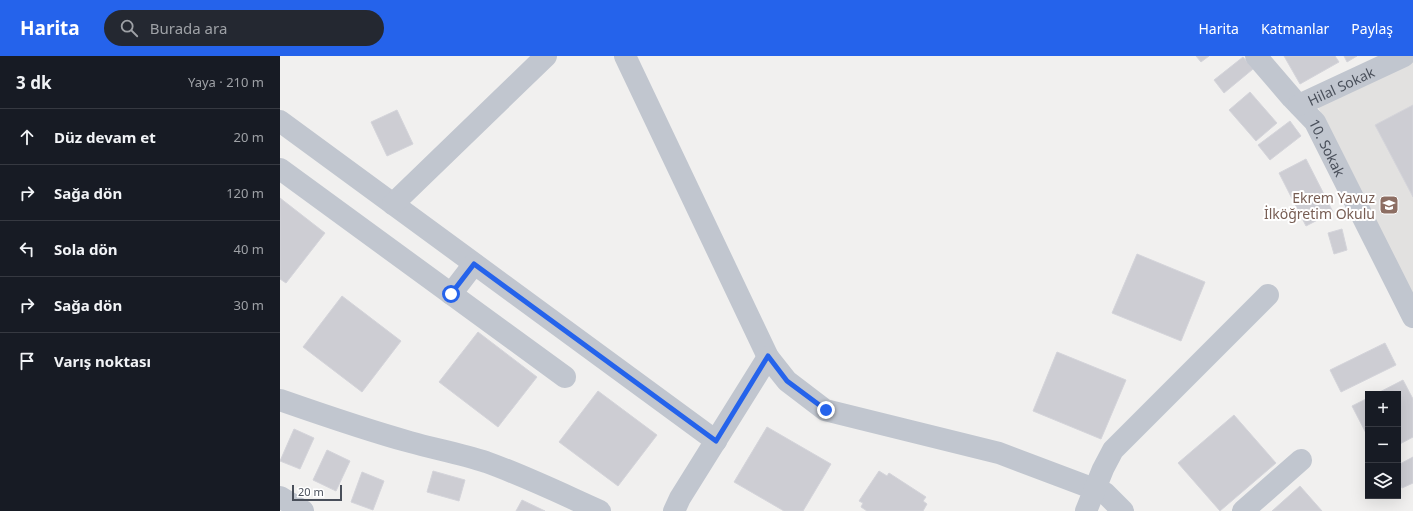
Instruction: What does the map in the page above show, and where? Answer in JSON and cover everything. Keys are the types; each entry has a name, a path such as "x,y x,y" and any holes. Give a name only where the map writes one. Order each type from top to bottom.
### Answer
{"street":[{"path":"393,204 546,56"},
{"path":"625,56 768,356 787,381 826,410 999,453 1105,493 1123,511"},
{"name":"10. Sokak","path":"1256,56 1315,122 1413,317"},
{"name":"Hilal Sokak","path":"1299,105 1404,56"},
{"path":"280,121 716,441"},
{"path":"280,169 565,377"},
{"path":"451,294 474,264"},
{"path":"1086,511 1113,450 1268,295"},
{"path":"674,511 680,498 768,356"},
{"path":"280,400 359,427 484,462 545,486 600,511"},
{"path":"1243,511 1301,460"},
{"path":"280,497 304,511"}],"shaded area":[{"name":"Ekrem Yavuz İlköğretim Okulu","path":"1413,59 1413,304 1318,107"}],"building":[{"path":"1196,56 1209,56 1201,62"},
{"path":"1284,56 1335,56 1339,62 1300,84"},
{"path":"1344,56 1357,56 1347,62"},
{"path":"1243,57 1253,69 1224,93 1214,80"},
{"path":"1250,92 1277,123 1256,141 1229,110"},
{"path":"1413,105 1413,197 1375,125"},
{"path":"397,110 413,144 387,156 371,122"},
{"path":"1290,121 1301,136 1270,160 1258,145"},
{"path":"1306,159 1333,212 1306,226 1279,173"},
{"path":"280,198 325,233 286,283 280,279"},
{"path":"1342,229 1347,250 1334,254 1328,233"},
{"path":"1137,254 1205,282 1181,341 1112,313"},
{"path":"342,296 401,341 362,392 303,347"},
{"path":"478,332 537,377 498,427 439,382"},
{"path":"1385,343 1396,365 1341,392 1330,370"},
{"path":"1057,352 1126,380 1101,439 1033,411"},
{"path":"1403,380 1413,399 1413,437 1401,443 1401,391 1382,391"},
{"path":"598,391 657,435 618,486 559,442"},
{"path":"1365,400 1365,431 1352,406"},
{"path":"1234,415 1276,463 1220,511 1178,463"},
{"path":"767,427 831,464 803,511 784,511 734,482"},
{"path":"294,429 314,438 300,469 280,461"},
{"path":"327,450 350,461 336,491 313,480"},
{"path":"1413,457 1413,483 1402,488 1401,486 1401,463"},
{"path":"433,471 465,480 459,501 427,492"},
{"path":"879,471 887,476 889,473 926,497 923,501 927,504 923,511 867,511 861,507 863,503 859,501"},
{"path":"362,472 384,481 373,510 351,502"},
{"path":"1300,486 1322,511 1272,511"},
{"path":"522,500 545,511 516,511"}],"place":[{"name":"Ekrem Yavuz İlköğretim Okulu","path":"1389,205"}],"route":[{"path":"451,294 474,264 716,441 768,356 787,381 826,410"}]}
